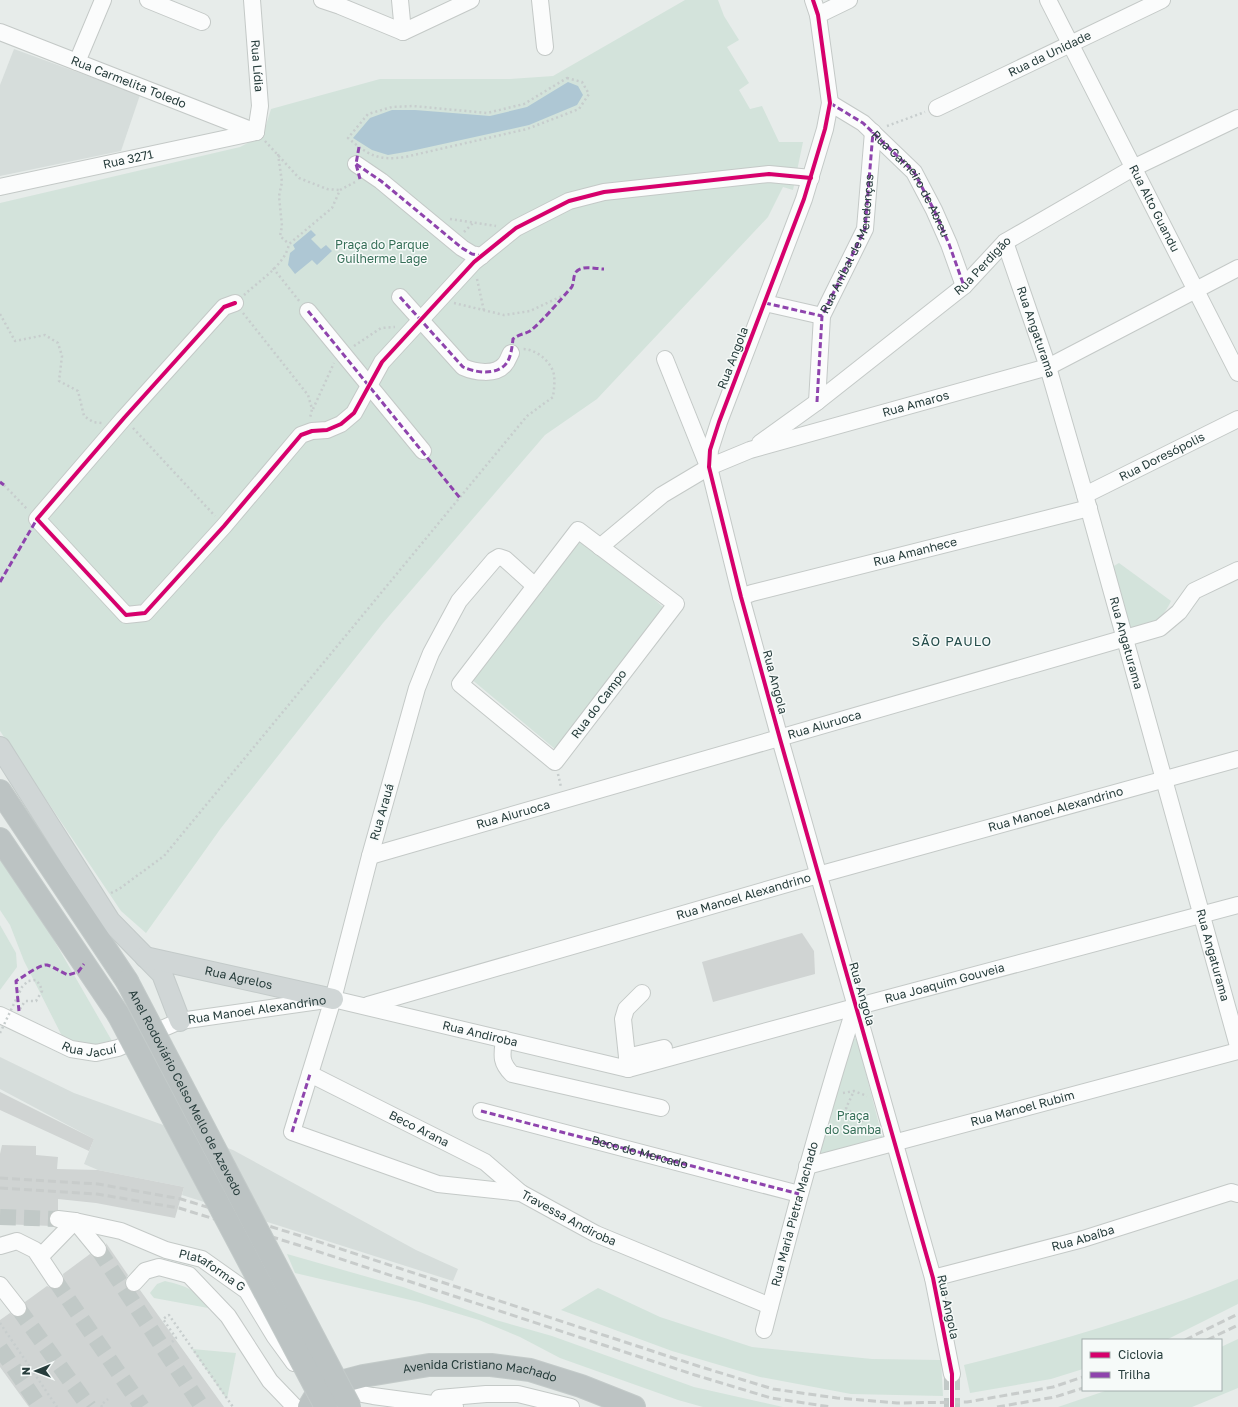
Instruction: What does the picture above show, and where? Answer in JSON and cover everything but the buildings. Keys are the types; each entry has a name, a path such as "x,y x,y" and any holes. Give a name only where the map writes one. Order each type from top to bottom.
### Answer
{"highway":[{"name":"Anel Rodoviário Celso Mello de Azevedo","path":"0,791 127,981 350,1407"},
{"name":"Anel Rodoviário Celso Mello de Azevedo","path":"0,840 118,1014 323,1397"},
{"name":"Avenida Cristiano Machado","path":"323,1397 363,1376 429,1365 491,1365 530,1370 581,1386 634,1407"},
{"path":"309,1407 323,1397"}],"main road":[{"path":"0,747 110,921 162,974 180,1021"},
{"name":"Rua Agrelos","path":"144,957 333,999"}],"street":[{"path":"148,0 202,22"},
{"name":"Rua Lídia","path":"252,0 260,106 256,132"},
{"path":"322,0 403,32 472,0"},
{"path":"400,0 403,32"},
{"path":"540,0 546,47"},
{"name":"Rua Angola","path":"813,0 818,15 830,103 825,129 811,178 719,422 710,450 709,467 741,597 780,739 933,1278 952,1374"},
{"path":"818,15 849,0"},
{"name":"Rua Alto Guandu","path":"1048,0 1238,373"},
{"name":"Rua da Unidade","path":"937,108 1162,0"},
{"path":"77,62 98,2"},
{"name":"Rua Carmelita Toledo","path":"0,32 256,132"},
{"name":"Rua Carneiro de Abreu","path":"830,103 863,123 914,172 946,237 964,286"},
{"name":"Rua Perdigão","path":"750,450 817,402 964,286 1005,242 1133,168 1238,118"},
{"name":"Rua 3271","path":"0,187 256,132"},
{"name":"Rua Aníbal de Mendonças","path":"817,402 822,316 865,229 873,132"},
{"path":"356,164 381,181 462,248 478,259"},
{"path":"235,303 224,307 124,418 37,519 126,615 145,613 224,526 301,435 312,431 327,430 341,424 354,413 363,398 367,386 382,362 422,320 439,299 478,259 516,228 569,201 604,192 769,174 811,178"},
{"name":"Rua Angaturama","path":"1005,242 1048,367 1087,501 1238,1046"},
{"name":"Rua Amaros","path":"600,547 662,495 709,467 750,450 1048,367 1238,268"},
{"path":"400,297 463,367 472,371 489,372 505,365 511,353"},
{"path":"764,303 822,316"},
{"path":"308,311 367,386 422,450"},
{"path":"665,359 709,467"},
{"name":"Rua Doresópolis","path":"1087,501 1238,419"},
{"name":"Rua Amanhece","path":"741,597 1087,501"},
{"name":"Rua do Campo","path":"576,531 580,531 600,547 676,604 555,762 460,684 576,531"},
{"name":"Rua Arauá","path":"292,1132 333,999 370,856 417,688 431,653 459,601 494,560 499,557 505,559 535,586"},
{"name":"Rua Aiuruoca","path":"370,856 780,739 1160,628 1179,612 1194,591 1238,570"},
{"name":"Rua Manoel Alexandrino","path":"366,1006 818,875 1238,759"},
{"name":"Rua Joaquim Gouveia","path":"627,1063 855,1007 1238,905"},
{"path":"642,993 626,1009 622,1019 627,1063 771,1022"},
{"name":"Rua Manoel Alexandrino","path":"180,1021 333,999"},
{"name":"Rua Andiroba","path":"333,999 504,1039 627,1063"},
{"name":"Rua Maria Pietra Machado","path":"764,1330 799,1194 827,1095 855,1007"},
{"name":"Rua Jacuí","path":"0,1015 71,1049 96,1053 118,1048 180,1021"},
{"path":"504,1039 502,1056 504,1066 512,1074 661,1108"},
{"name":"Rua Manoel Rubim","path":"807,1166 895,1144 1238,1051"},
{"name":"Beco Arana","path":"310,1074 485,1162 521,1193"},
{"name":"Beco do Mercado","path":"481,1112 799,1194"},
{"name":"Travessa Andiroba","path":"292,1132 438,1184 521,1193 596,1234 770,1306"},
{"name":"Rua Abaíba","path":"933,1278 1083,1239 1234,1193"},
{"name":"Plataforma G","path":"58,1219 76,1221 121,1231 166,1250 202,1259 246,1291 275,1337 305,1379 314,1385 323,1397 373,1396 414,1400"},
{"path":"40,1257 76,1221 98,1249"},
{"path":"0,1246 17,1241 35,1250 55,1280"},
{"path":"134,1283 146,1272 159,1267 189,1275 228,1316 270,1381 295,1407"},
{"path":"0,1285 15,1310 0,1295"},
{"path":"384,1407 414,1400 486,1394 518,1394 570,1407"},
{"path":"414,1400 455,1407"}],"path":[{"path":"567,78 582,82 589,94 580,108 527,129 404,157 387,160 359,147 348,138 368,114 392,107 413,106 487,113 524,104 567,78"},
{"path":"873,132 937,108"},
{"path":"256,132 299,178 326,189 340,190"},
{"path":"278,154 282,182 279,196 282,226 280,236 288,244"},
{"path":"301,435 310,420 312,410 311,402 235,303 282,261 287,252 288,244 332,208 340,190 360,179 381,181"},
{"path":"420,214 516,228"},
{"path":"478,259 484,311"},
{"path":"273,268 308,311"},
{"path":"439,299 504,315 530,311 564,295"},
{"path":"0,314 15,341 45,335 58,343 62,356 59,381 78,391 84,416 93,422 105,424 124,418 224,526"},
{"path":"97,902 119,889 164,856 527,416 553,397 554,374 546,361 534,350 524,349 511,353"},
{"path":"4,485 37,519"},
{"path":"555,762 564,801"},
{"path":"0,1033 22,987 28,981 36,980 42,991 36,1001 24,1001"},
{"path":"845,1133 862,1121 846,1108 854,1091"},
{"path":"827,1095 854,1091 883,1101"},
{"path":"172,1342 176,1338 163,1319 169,1315 233,1407"},
{"path":"0,1323 57,1407"},
{"path":"102,1407 101,1405 108,1399"}],"shaded area":[{"path":"14,49 140,95 121,151 0,176 0,85"},
{"path":"0,1057 74,1093 233,1150 416,1250 458,1269 453,1281 182,1195 184,1187 98,1170 84,1164 94,1139 0,1089"}],"green space":[{"name":"Praça do Parque Guilherme Lage","path":"685,0 718,0 724,16 739,40 727,47 749,83 739,90 750,109 762,106 779,142 803,142 793,190 783,187 768,217 597,399 545,435 383,623 221,828 146,933 121,911 0,731 0,203 240,147 263,135 271,109 380,79 510,79 553,76"},
{"path":"578,532 663,607 555,749 470,678"},
{"path":"1119,563 1171,601 1164,613 1149,624 1136,628 1129,628 1112,567"},
{"path":"0,852 21,883 112,1041 99,1046 63,1038 24,961 10,925 0,910"},
{"path":"0,925 16,953 17,967 0,990"},
{"name":"Praça do Samba","path":"850,1039 857,1039 883,1140 818,1160"},
{"path":"287,1254 403,1287 496,1320 552,1336 694,1387 783,1407 703,1407 678,1400 560,1358 520,1337 479,1320 419,1302 295,1273"},
{"path":"1238,1279 1238,1304 1168,1339 1082,1339 1082,1369 1051,1379 970,1393 964,1365 1103,1327"},
{"path":"165,1281 185,1287 195,1292 208,1308 154,1298 150,1293 157,1284"},
{"path":"598,1288 660,1317 752,1347 872,1359 941,1360 943,1396 851,1394 760,1377 672,1351 561,1310"},
{"path":"1238,1339 1238,1388 1192,1407 1058,1407 1105,1391 1222,1391 1222,1347"},
{"path":"192,1349 236,1353 227,1399 226,1398"}],"water":[{"path":"568,82 578,86 583,95 577,105 529,125 388,155 372,150 353,138 370,118 392,110 415,110 490,116 527,107"},
{"path":"311,230 316,235 311,239 321,249 326,245 332,251 317,265 312,260 295,274 288,265 290,253 295,249 293,245"}],"tunnel":[{"path":"0,1217 58,1219"},
{"path":"98,1249 202,1407"},
{"path":"55,1280 142,1407"},
{"path":"18,1308 89,1407"},
{"path":"0,1348 40,1407"},
{"path":"952,1374 952,1407"}],"railway":[{"path":"0,1178 98,1184 181,1199 301,1236 698,1366 773,1389 837,1398 897,1403 967,1402 1053,1387 1082,1377"},
{"path":"0,1188 97,1194 179,1208 298,1245 695,1375 771,1398 831,1407"},
{"path":"1187,1339 1238,1314"},
{"path":"1209,1339 1238,1325"},
{"path":"997,1407 1055,1397 1082,1388"}],"marked path":[{"path":"830,103 863,123 914,172 934,210 949,244 964,286"},
{"path":"817,402 822,316 865,229 873,132"},
{"path":"359,147 356,164 360,179"},
{"path":"356,164 381,181 462,248 472,254 482,256"},
{"path":"400,297 463,367 478,371 490,372 495,371 505,365 510,356 513,339 530,331 545,317 571,288 577,271 583,268 604,269"},
{"path":"765,303 822,316"},
{"path":"308,311 460,498"},
{"path":"0,482 4,485"},
{"path":"0,582 37,519"},
{"path":"19,1011 16,981 44,965 50,966 68,975 78,972 84,964"},
{"path":"292,1132 310,1074"},
{"path":"481,1111 799,1194"}],"cycle path":[{"path":"813,0 818,15 830,103 825,129 804,199 719,422 710,450 709,467 741,597 780,739 933,1278 952,1374 952,1407"},
{"path":"235,303 224,307 124,418 37,519 126,615 145,613 224,526 301,435 312,431 327,430 341,424 354,413 382,362 474,262 516,228 569,201 604,192 769,174 811,178"}],"district":[{"name":"SÃO PAULO","path":"952,641"}]}
